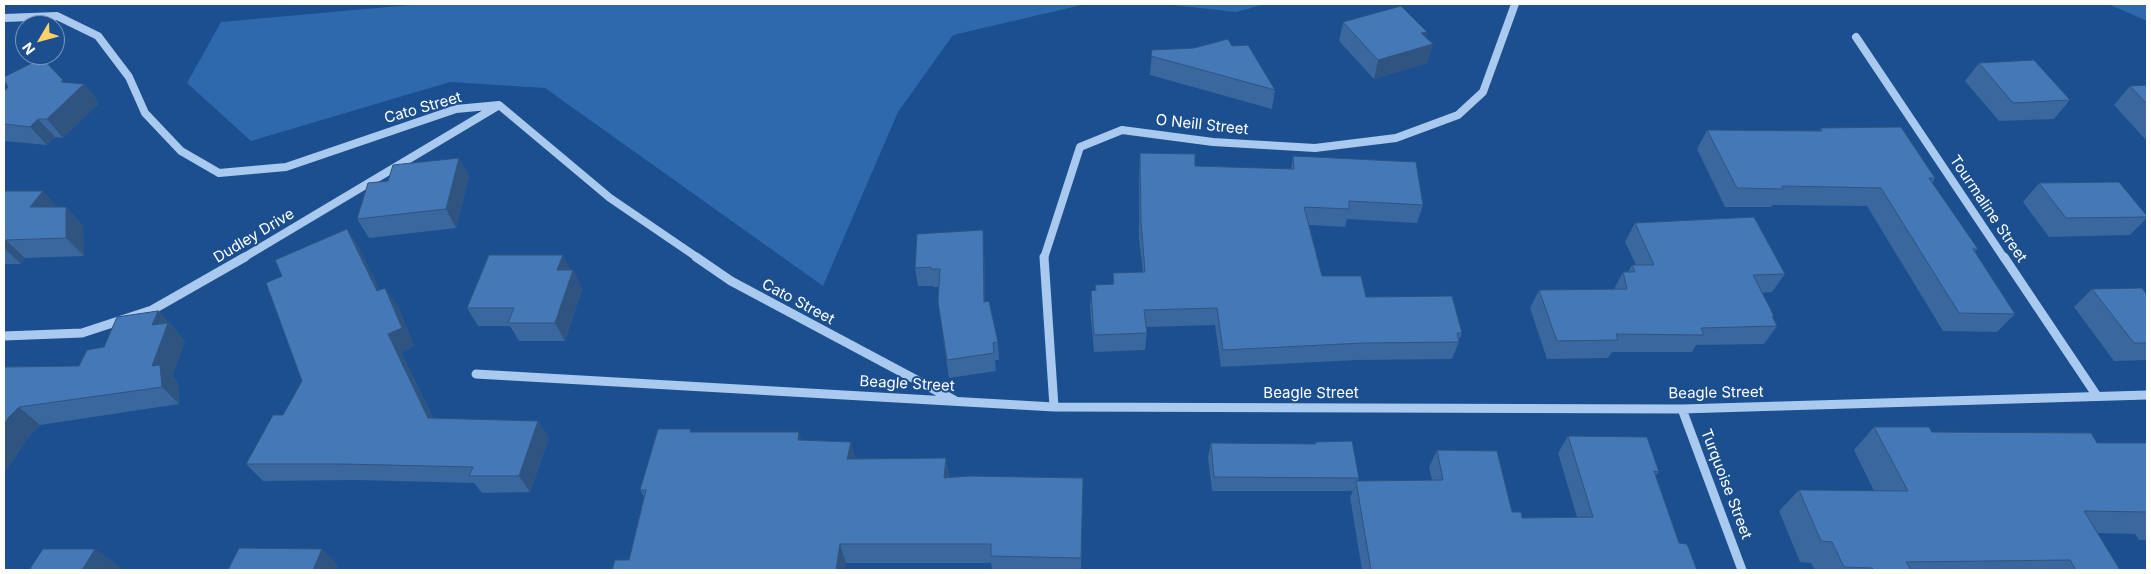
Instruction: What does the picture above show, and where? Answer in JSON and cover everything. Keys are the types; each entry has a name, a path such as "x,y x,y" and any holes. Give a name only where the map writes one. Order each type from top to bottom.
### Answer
{"street":[{"name":"O Neill Street","path":"1054,407 1044,254 1080,147 1122,130 1213,142 1315,148 1396,138 1458,115 1483,92 1515,4"},
{"name":"Cato Street","path":"4,18 57,16 98,36 129,77 145,113 181,151 219,173 286,167 456,109 499,105 610,198 731,281 956,402"},
{"name":"Tourmaline Street","path":"1856,37 2097,396"},
{"name":"Dudley Drive","path":"4,336 82,332 152,310 244,258 499,105"},
{"name":"Beagle Street","path":"476,374 1054,407 1682,409 2147,395"},
{"name":"Turquoise Street","path":"1682,409 1742,570"}],"shaded area":[{"path":"421,4 1086,4 953,35 898,112 823,286 545,88 450,82 251,141 187,83 221,22"},
{"path":"1164,4 1266,4 1236,12"},
{"path":"2108,4 2147,4 2147,21"}],"building":[{"path":"1401,6 1427,32 1421,33 1433,44 1378,60 1343,22"},
{"path":"1228,39 1232,46 1248,45 1275,90 1151,56 1152,50 1194,48"},
{"path":"2034,60 2070,100 2013,103 1979,63"},
{"path":"28,65 49,65 63,80 61,82 84,84 47,119 38,119 30,127 4,124 4,92 8,87 4,77"},
{"path":"2147,85 2147,104 2130,86"},
{"path":"1901,127 1935,178 1929,178 1978,249 1973,249 2015,314 1959,313 1881,188 1782,186 1783,189 1737,188 1707,130 1822,131 1821,128"},
{"path":"1140,153 1195,154 1195,166 1294,169 1293,156 1416,162 1423,205 1349,201 1349,209 1304,207 1322,276 1361,276 1366,297 1452,296 1462,333 1457,333 1459,342 1363,343 1223,350 1217,308 1144,310 1147,333 1094,335 1091,291 1096,290 1095,285 1114,284 1113,273 1145,272 1141,221"},
{"path":"459,158 446,209 357,219 368,183 388,181 393,165"},
{"path":"2119,182 2147,217 2066,218 2039,183"},
{"path":"4,191 43,191 30,207 66,207 66,238 6,240 4,243"},
{"path":"1754,217 1785,274 1753,275 1774,316 1772,316 1777,326 1701,328 1704,335 1616,334 1618,340 1557,341 1539,290 1627,289 1623,272 1635,272 1632,265 1654,265 1635,223"},
{"path":"347,229 377,291 385,288 402,328 388,334 428,418 538,421 519,476 469,476 473,467 246,464 273,415 283,415 302,381 266,283 282,276 275,260"},
{"path":"983,230 984,302 989,301 998,342 993,343 994,353 947,360 938,302 940,269 931,269 931,267 915,268 917,234"},
{"path":"489,255 563,255 557,270 573,270 555,323 508,323 514,308 467,308"},
{"path":"2142,288 2147,295 2147,343 2134,343 2092,289"},
{"path":"158,311 152,325 168,323 152,366 160,365 162,387 19,407 4,425 4,367 79,366 87,350 104,347 117,317"},
{"path":"1874,427 1929,427 1932,432 2091,433 2097,443 2147,443 2147,512 2084,511 2120,570 2076,570 2070,560 1906,562 1911,570 1874,570 1872,568 1844,567 1832,542 1821,541 1799,490 1908,491"},
{"path":"658,429 691,429 690,432 799,432 798,440 851,442 847,459 946,458 944,478 969,476 1083,478 1081,558 991,556 991,544 840,544 836,570 612,570 615,560 629,560 646,490 640,490"},
{"path":"1568,436 1647,437 1659,472 1654,471 1679,543 1687,544 1697,570 1371,570 1356,481 1443,480 1437,450 1497,451 1512,512 1521,512 1522,518 1593,517"},
{"path":"1352,441 1359,478 1214,477 1211,443 1316,444 1315,442"},
{"path":"239,548 322,549 313,570 228,570"},
{"path":"43,549 95,549 82,570 29,570"}]}
